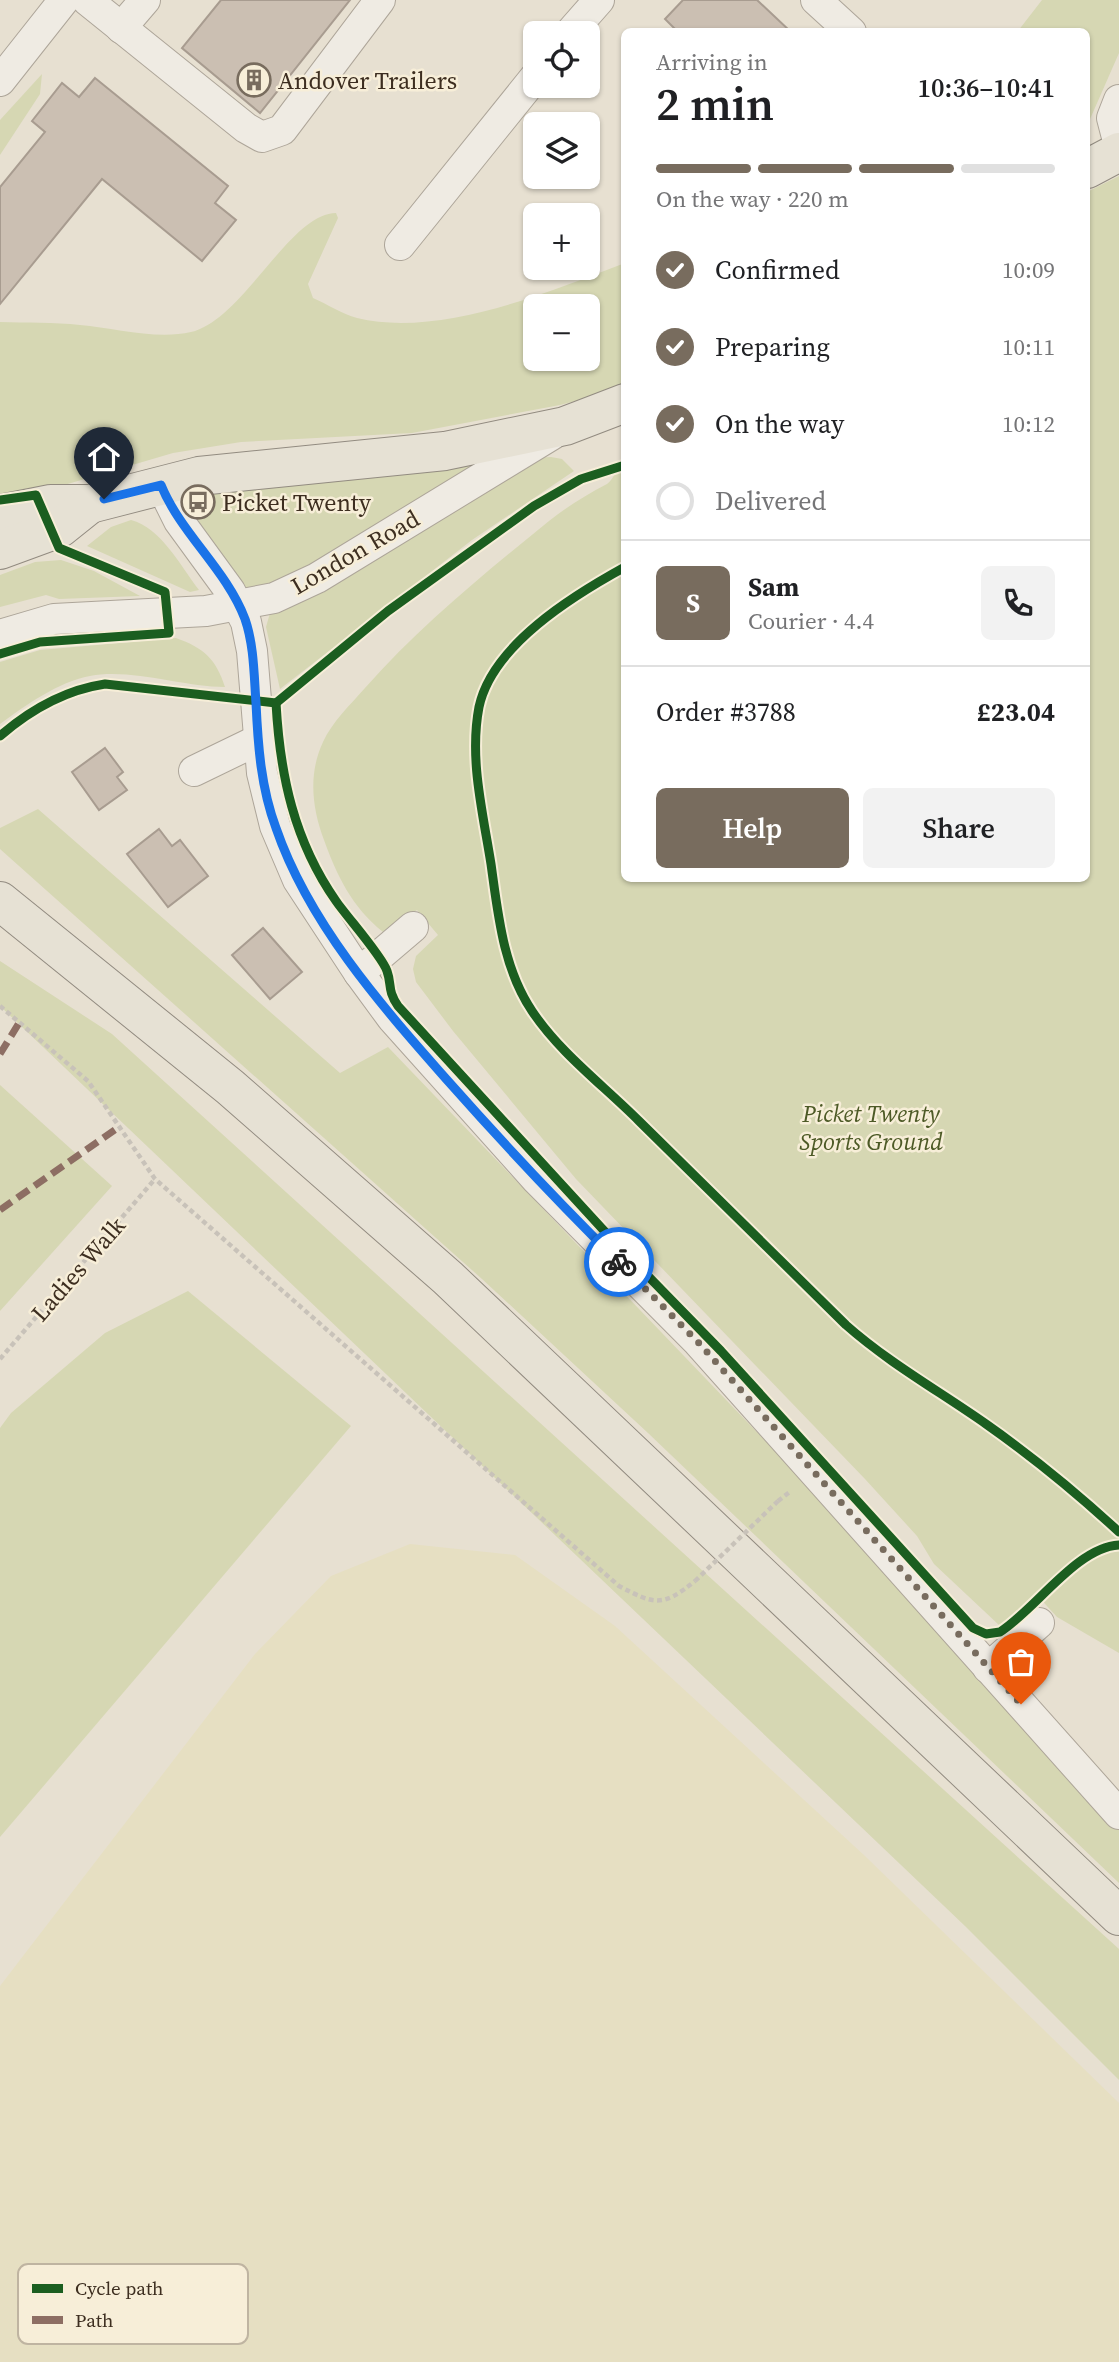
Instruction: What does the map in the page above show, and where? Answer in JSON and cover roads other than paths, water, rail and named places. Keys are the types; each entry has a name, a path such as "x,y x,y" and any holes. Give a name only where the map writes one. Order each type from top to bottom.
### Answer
{"main road":[{"path":"1090,167 1119,152"},
{"name":"London Road","path":"0,514 51,504 90,504 161,485 266,468 445,451 565,426 621,405"},
{"name":"London Road","path":"0,550 60,528 90,504"},
{"path":"0,901 230,1087 448,1278 1119,1916"}],"street":[{"path":"0,81 64,0"},
{"path":"87,0 246,128 262,137 282,130 380,0"},
{"path":"121,28 145,0"},
{"path":"581,21 599,0"},
{"path":"816,0 847,28"},
{"path":"400,245 523,92"},
{"path":"1119,100 1112,118 1119,145"},
{"name":"London Road","path":"0,635 54,619 239,607 274,598 317,578 565,426"},
{"path":"161,485 179,522 239,607 252,651 258,740 266,796 284,852 318,914 359,973 392,1018 537,1180 698,1342 1119,1814"},
{"path":"194,771 258,740"},
{"path":"359,973 413,927"},
{"path":"988,1668 1039,1623"}],"place":[{"name":"Andover Trailers","path":"254,80"},
{"name":"Picket Twenty","path":"198,502"}],"park label":[{"name":"Picket Twenty Sports Ground","path":"871,1127"}]}
